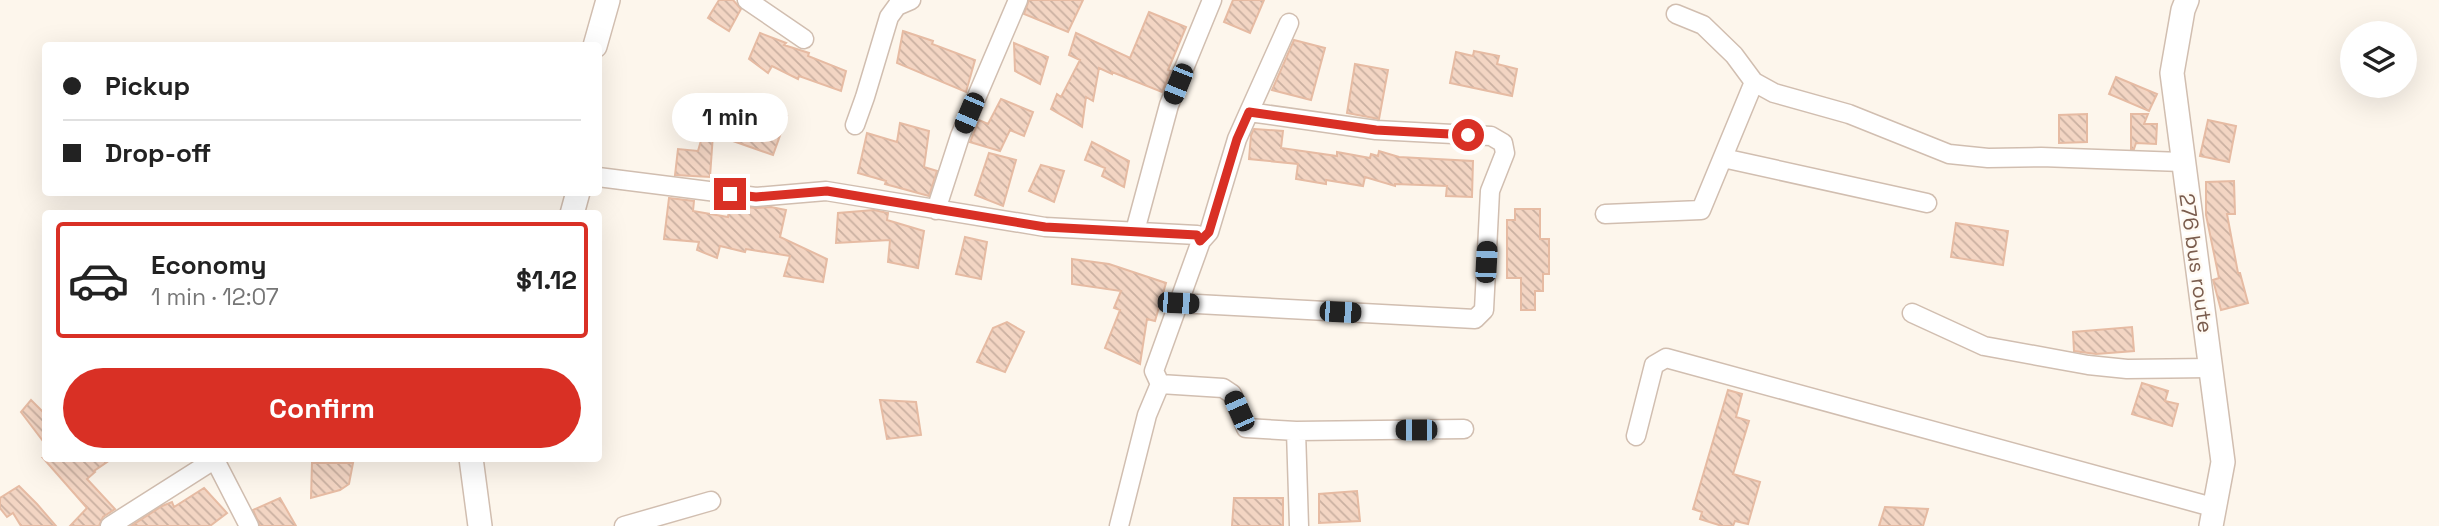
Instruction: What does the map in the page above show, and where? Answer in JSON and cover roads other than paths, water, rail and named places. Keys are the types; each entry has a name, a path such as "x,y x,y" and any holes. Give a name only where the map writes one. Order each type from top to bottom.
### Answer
{"street":[{"path":"596,42 608,0"},
{"path":"747,0 804,39"},
{"path":"855,125 889,17 897,6 911,0"},
{"path":"936,210 960,136 1018,0"},
{"path":"1135,231 1169,105 1212,0"},
{"name":"276 bus route","path":"2187,0 2172,73 2222,462 2213,517"},
{"path":"1676,14 1703,25 1734,55 1754,82 1774,93 1849,114 1949,154 1988,158 2182,162"},
{"path":"1119,526 1147,415 1160,384 1154,371 1200,241 1209,232 1237,139 1289,23"},
{"path":"1605,214 1701,210 1754,82"},
{"path":"1178,303 1475,319 1483,310 1490,191 1505,153 1503,143 1491,136 1376,130 1249,112"},
{"path":"1723,158 1927,203"},
{"path":"602,178 756,197 827,191 1045,227 1197,235 1200,241"},
{"path":"1912,313 1984,346 2088,365 2127,369 2210,368"},
{"path":"1636,436 1654,365 1665,358 2213,517"},
{"path":"1160,384 1223,388 1232,394 1246,428 1296,431 1464,429"},
{"path":"1296,431 1299,526"},
{"path":"110,526 211,462"},
{"path":"217,462 249,526"},
{"path":"472,462 480,526"},
{"path":"624,526 711,501"}]}
